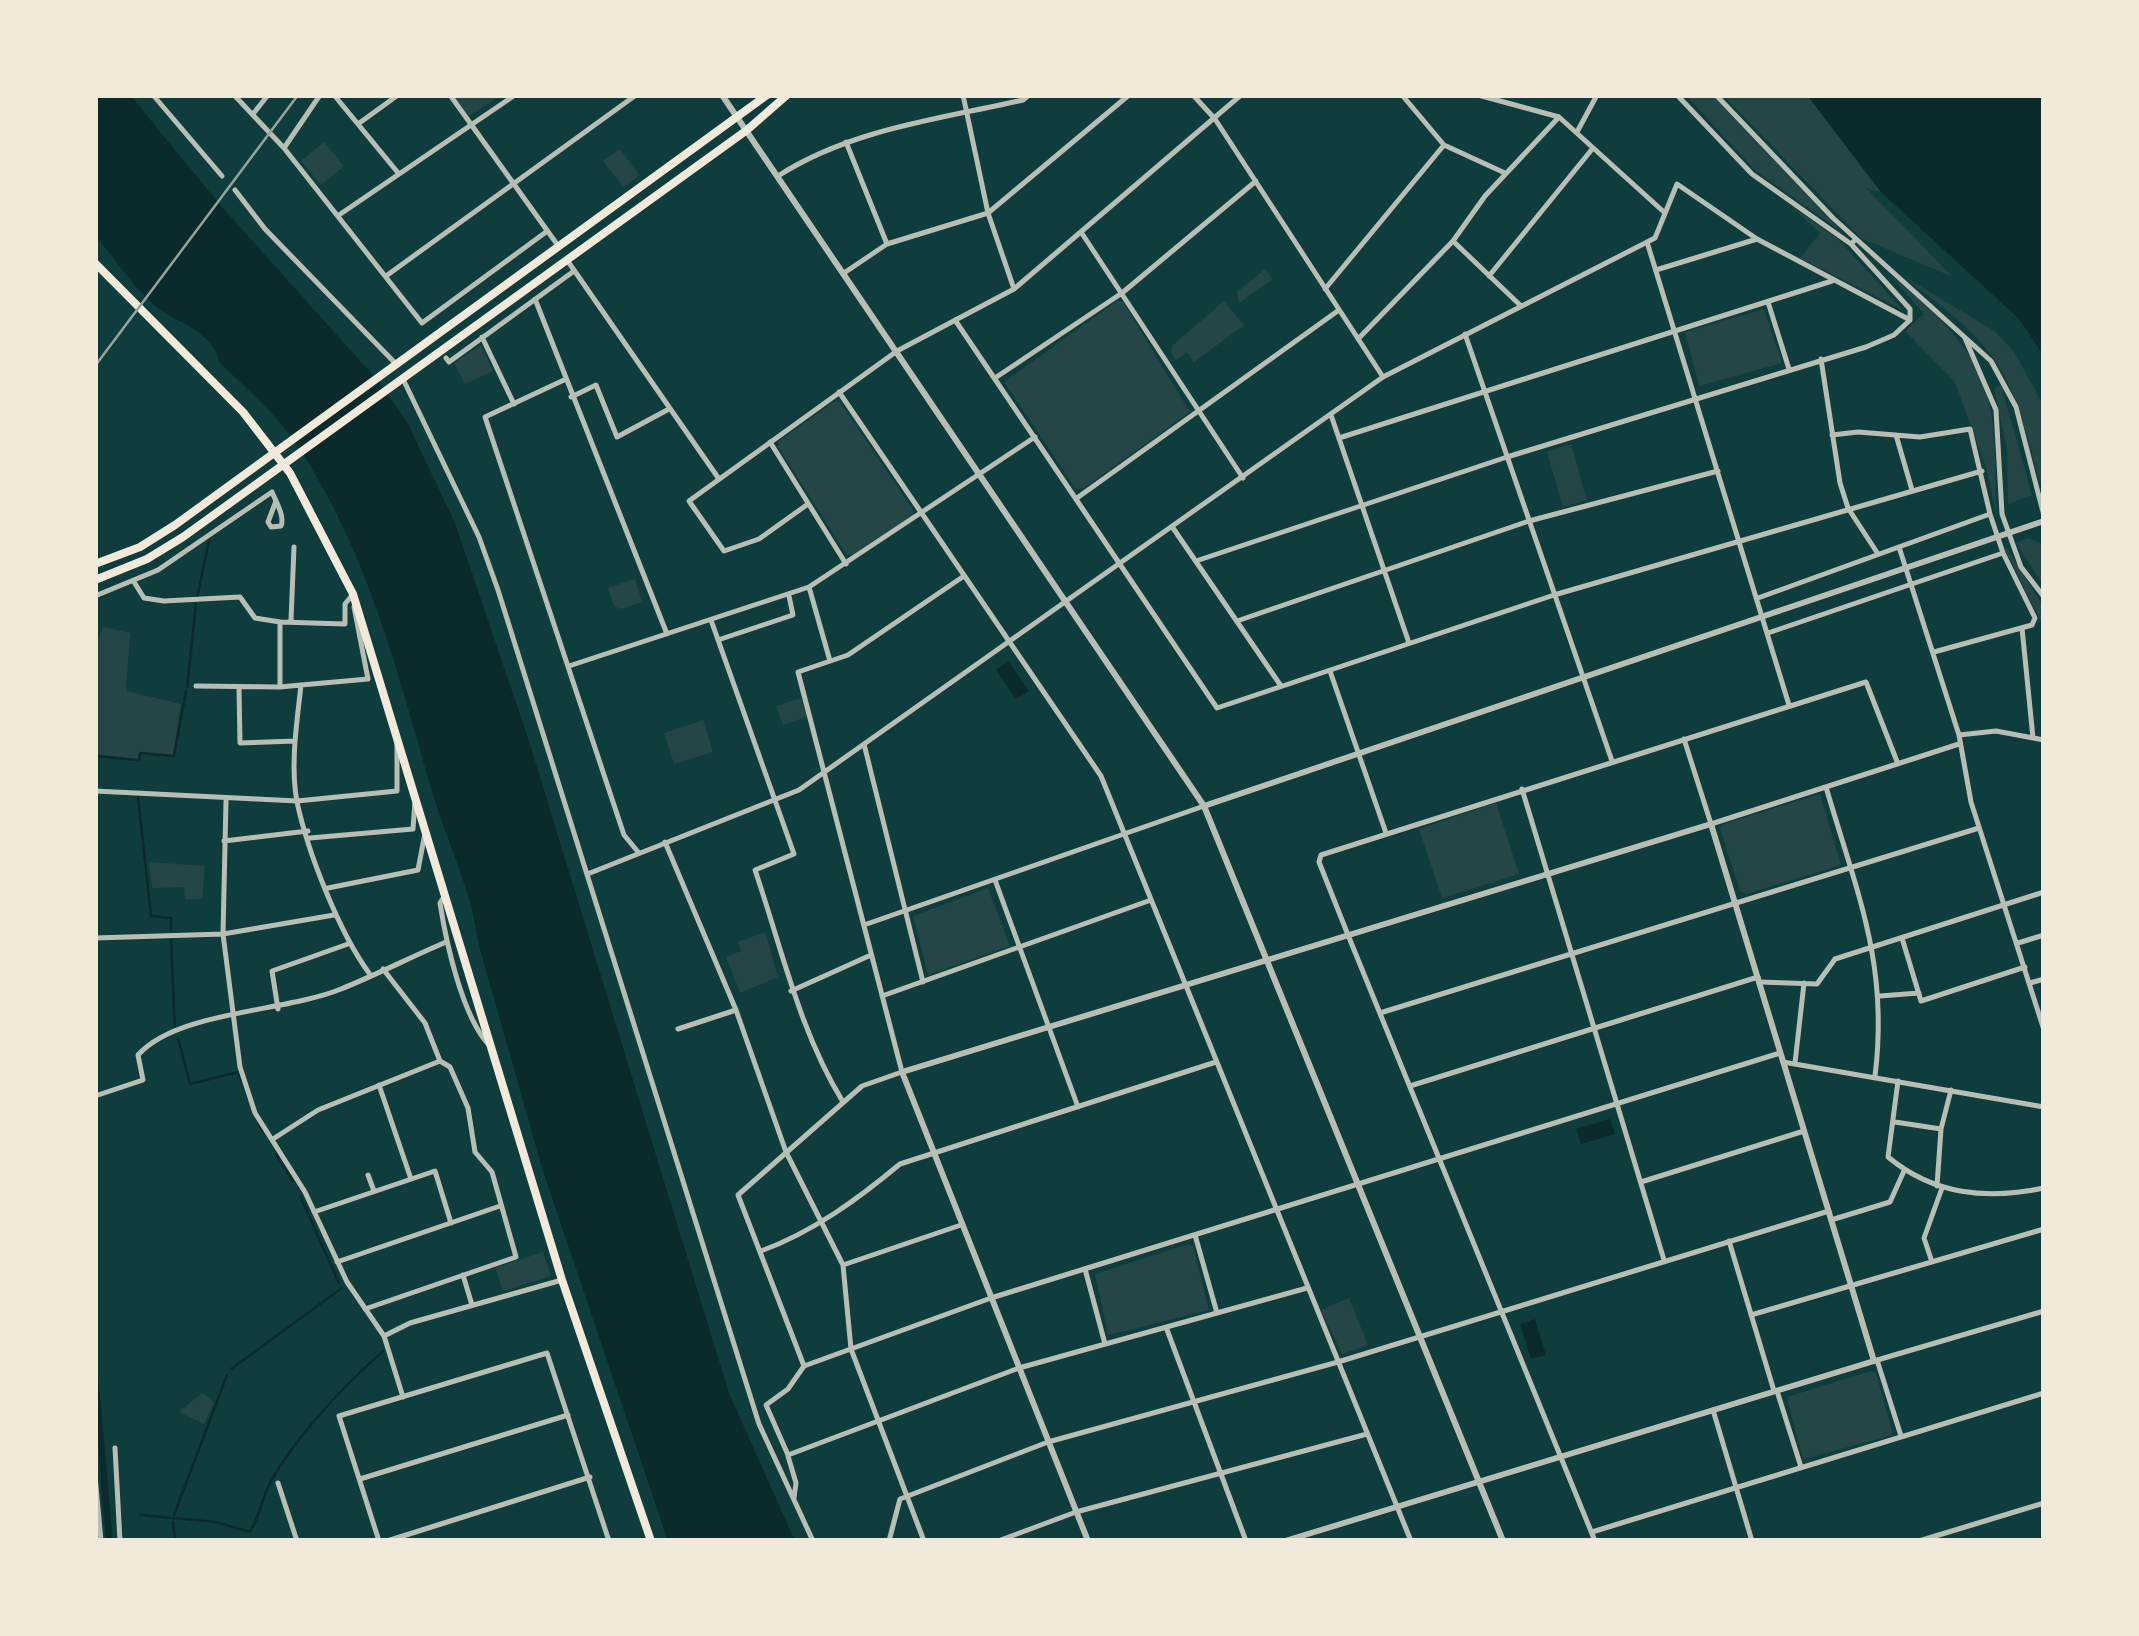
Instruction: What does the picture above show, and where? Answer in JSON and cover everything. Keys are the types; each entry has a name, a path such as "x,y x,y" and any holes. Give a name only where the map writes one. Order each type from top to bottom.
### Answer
{"main road":[{"path":"95,564 140,547 175,525 767,95"},
{"path":"95,580 147,559 183,537 747,130 786,95"},
{"path":"95,263 243,412 283,464 353,594 562,1280 651,1541"}],"street":[{"path":"153,95 222,176"},
{"path":"234,95 284,148 424,325 546,232"},
{"path":"253,114 268,95"},
{"path":"284,148 320,95"},
{"path":"334,95 399,174"},
{"path":"358,124 398,95"},
{"path":"450,95 559,247"},
{"path":"339,215 515,95"},
{"path":"386,276 636,95"},
{"path":"722,95 1204,806 1502,1541"},
{"path":"963,95 988,212 1014,289"},
{"path":"778,176 812,154 846,142 1023,100 1029,95"},
{"path":"844,273 887,244 988,212 1129,95"},
{"path":"1193,95 1215,119 1382,378"},
{"path":"808,504 759,539 724,551 689,501 897,351 1014,289 1241,95"},
{"path":"1402,95 1444,146 1505,173"},
{"path":"1478,95 1560,117 1665,213"},
{"path":"1577,132 1597,95"},
{"path":"864,926 1357,752 2030,526 2044,518 2011,396 1991,360 1952,321 1854,242 1752,174 1677,95"},
{"path":"1196,561 1507,456 1894,335 1910,320 1910,309 1854,242 1716,95"},
{"path":"1358,339 1454,241 1505,173 1560,117"},
{"path":"846,142 887,244"},
{"path":"1325,289 1444,146"},
{"path":"1490,276 1593,148"},
{"path":"995,378 1122,293 1256,182"},
{"path":"590,873 800,790 1382,378 1655,238 1677,184 1757,239 1910,320"},
{"path":"235,190 265,230 396,364"},
{"path":"1081,232 1243,478"},
{"path":"1656,270 1757,239"},
{"path":"1454,241 1520,305"},
{"path":"1647,242 1790,705"},
{"path":"566,258 718,479"},
{"path":"446,358 449,362 574,271"},
{"path":"1339,438 1832,281"},
{"path":"535,299 668,634"},
{"path":"1768,302 1789,369"},
{"path":"1077,498 1339,310"},
{"path":"955,320 1217,708 1554,595 1982,472"},
{"path":"1465,334 1612,761"},
{"path":"482,337 514,404"},
{"path":"1965,338 1996,410 2002,514 2021,567 2044,597"},
{"path":"1821,359 1848,508 1878,554"},
{"path":"402,376 479,537 590,873 759,1424 813,1541"},
{"path":"564,380 485,418 624,835 638,853"},
{"path":"571,397 596,386 617,437 670,408"},
{"path":"839,392 1101,776 1410,1541"},
{"path":"1331,414 1409,643"},
{"path":"1832,435 1920,438 1970,429 2003,553 2035,618 2022,628 1934,652"},
{"path":"1896,435 1912,490"},
{"path":"569,666 809,587 1035,438"},
{"path":"770,442 846,564"},
{"path":"1237,622 1529,521 1718,471"},
{"path":"95,596 134,582 272,492 276,501 282,518 276,528 268,522 276,501"},
{"path":"1758,598 1990,514"},
{"path":"1173,528 1281,686"},
{"path":"291,620 294,547"},
{"path":"1899,547 1958,735 1979,828 2044,1030"},
{"path":"1768,633 2003,553"},
{"path":"964,576 848,655 798,672 902,1072 1088,1541"},
{"path":"134,582 144,598 164,602 240,597 255,618 280,622 345,624 344,604 353,594"},
{"path":"809,587 830,662"},
{"path":"196,686 280,686 368,679 353,594"},
{"path":"718,640 794,615 789,596"},
{"path":"711,620 794,854 755,870 791,991 823,1070 844,1102"},
{"path":"280,622 280,686"},
{"path":"2022,628 2032,738"},
{"path":"1330,671 1386,834"},
{"path":"1596,1541 1348,935 1319,862 1321,855 1522,788 1866,682 1898,764"},
{"path":"301,685 295,741 297,801 334,915 369,973"},
{"path":"238,687 240,743 295,741"},
{"path":"1958,735 1996,731 2044,740"},
{"path":"95,791 226,801 297,801 397,790 394,742 399,736"},
{"path":"1684,739 1851,1286 1901,1436"},
{"path":"864,744 923,982"},
{"path":"804,1366 738,1194 862,1086 1959,744"},
{"path":"1826,787 1874,947 1882,1020 1875,1076"},
{"path":"1522,788 1664,1260"},
{"path":"224,841 413,829 417,796"},
{"path":"226,801 223,934 231,1014 250,1099 338,1262 384,1336 402,1397"},
{"path":"1380,1013 1979,828"},
{"path":"328,888 418,870 427,830"},
{"path":"665,842 736,1010 786,1152 824,1220 843,1265 851,1349 924,1541"},
{"path":"995,880 1078,1106"},
{"path":"1410,1086 1758,980 1817,984 1835,959 2044,892"},
{"path":"446,894 440,903 446,942 466,1000 491,1046"},
{"path":"882,996 1151,900"},
{"path":"95,938 223,934 334,915"},
{"path":"2018,942 2044,934"},
{"path":"1902,938 1922,1001 2025,968"},
{"path":"95,1096 144,1080 138,1055 145,1048 231,1014 278,1008 343,989 369,973 446,942"},
{"path":"278,1008 272,971 348,944"},
{"path":"791,991 872,955"},
{"path":"366,1309 516,1258 492,1172 475,1152 468,1108 450,1067 440,1060 425,1022 382,969"},
{"path":"2030,984 2044,979"},
{"path":"1795,1062 1804,983"},
{"path":"1880,996 1919,993"},
{"path":"678,1029 736,1010"},
{"path":"794,1502 796,1483 766,1405 788,1389 804,1366 991,1298 1780,1052"},
{"path":"273,1139 300,1118 440,1060"},
{"path":"760,1252 791,1240 824,1220 900,1164 1216,1062"},
{"path":"1783,1062 2044,1107"},
{"path":"1898,1081 1888,1157 1904,1170 1969,1196 2044,1188"},
{"path":"379,1086 411,1180"},
{"path":"1932,1262 1924,1238 1940,1187 1941,1129 1951,1090"},
{"path":"1895,1122 1941,1129"},
{"path":"1640,1182 1804,1131"},
{"path":"1832,1220 1890,1202 1904,1170"},
{"path":"314,1212 435,1171 451,1222"},
{"path":"368,1175 374,1192"},
{"path":"338,1262 501,1205"},
{"path":"888,1541 900,1499 1048,1442 1338,1362 1828,1211"},
{"path":"843,1265 962,1225"},
{"path":"1751,1315 2044,1228"},
{"path":"1195,1235 1217,1313"},
{"path":"1729,1241 1801,1467"},
{"path":"1085,1270 1105,1344"},
{"path":"463,1276 472,1305"},
{"path":"384,1336 410,1323 562,1280"},
{"path":"788,1456 1019,1368 1307,1288"},
{"path":"1286,1541 2044,1311"},
{"path":"1166,1327 1246,1541"},
{"path":"590,1477 383,1541 339,1416 546,1353 590,1477 610,1541"},
{"path":"1592,1532 2044,1392"},
{"path":"1714,1410 1752,1541"},
{"path":"360,1479 568,1415"},
{"path":"998,1541 1076,1512 1367,1434"},
{"path":"115,1448 120,1541"},
{"path":"95,1475 101,1541"},
{"path":"278,1483 297,1541"},
{"path":"1919,1541 2044,1503"}],"shaded area":[{"path":"95,95 130,95 221,206 379,382 407,422 455,523 528,738 729,1393 795,1541 668,1541 542,1168 465,887 362,572 322,486 289,433 219,362 211,344 154,304 95,236"},
{"path":"453,95 501,95 469,116"},
{"path":"1686,95 1712,95 1842,232 1755,170"},
{"path":"1723,95 1807,95 1881,192 1866,188 1953,277 1861,238"},
{"path":"1807,95 2044,95 2044,356 2019,319 1881,192"},
{"path":"324,142 344,166 321,185 301,161"},
{"path":"620,149 639,175 623,187 603,161"},
{"path":"1791,206 1838,239 1903,310 1800,258 1820,233"},
{"path":"1265,269 1273,279 1239,303 1237,292"},
{"path":"1888,273 1940,319 1979,374 1994,431 1997,519 1986,467 1955,382 1905,331 1924,314"},
{"path":"1900,274 1996,332 2014,352 2044,406 2044,481 2040,482 2019,410 1996,361 1959,321"},
{"path":"1117,301 1123,302 1190,412 1084,488 1076,489 1004,382"},
{"path":"1224,301 1244,325 1194,362 1187,352 1176,361 1170,352 1173,345"},
{"path":"1764,309 1782,363 1699,386 1685,332"},
{"path":"481,345 493,371 465,384 454,363"},
{"path":"2001,385 2032,495 2008,504 2007,449 1994,388"},
{"path":"835,401 840,402 913,510 913,515 852,555 847,555 778,447 779,441"},
{"path":"1571,444 1587,500 1563,507 1547,452"},
{"path":"2028,538 2044,545 2044,586 2016,543"},
{"path":"2007,548 2044,608 2044,627 2004,549"},
{"path":"635,579 642,602 621,609 614,606 608,588"},
{"path":"103,627 130,633 126,691 181,704 173,756 138,754 137,759 95,754 95,647"},
{"path":"1008,661 1029,691 1016,699 996,670"},
{"path":"801,698 807,717 783,725 776,706"},
{"path":"703,720 713,752 674,764 664,733"},
{"path":"1820,794 1841,865 1746,894 1740,891 1720,828 1723,824"},
{"path":"1496,803 1519,874 1442,898 1419,829"},
{"path":"149,862 205,866 202,899 185,899 184,887 152,888"},
{"path":"988,888 1010,946 928,975 913,916"},
{"path":"765,932 778,977 740,993 726,957 741,951 738,942"},
{"path":"1610,1119 1615,1134 1581,1144 1576,1129"},
{"path":"1188,1244 1193,1246 1209,1310 1108,1335 1095,1274"},
{"path":"543,1252 551,1276 503,1291 495,1268"},
{"path":"1349,1298 1368,1345 1342,1354 1321,1310"},
{"path":"1535,1319 1546,1355 1531,1359 1520,1324"},
{"path":"95,1340 113,1541 106,1541"},
{"path":"1871,1371 1876,1373 1893,1435 1803,1459 1787,1397"},
{"path":"202,1393 214,1402 204,1424 179,1412"}],"waterway":[{"path":"197,598 209,541"},
{"path":"187,687 196,604"},
{"path":"139,760 140,753 174,756 186,691"},
{"path":"95,756 136,760"},
{"path":"138,797 151,916 171,918 171,930"},
{"path":"171,939 175,1030"},
{"path":"178,1038 190,1084 238,1072 262,1131"},
{"path":"276,1154 293,1181"},
{"path":"301,1198 339,1283"},
{"path":"231,1369 342,1288"},
{"path":"140,1515 216,1522 250,1532 271,1481 294,1445 336,1396 383,1351"},
{"path":"174,1515 227,1375"},
{"path":"173,1522 175,1541"}],"railway":[{"path":"95,366 298,95"}]}
